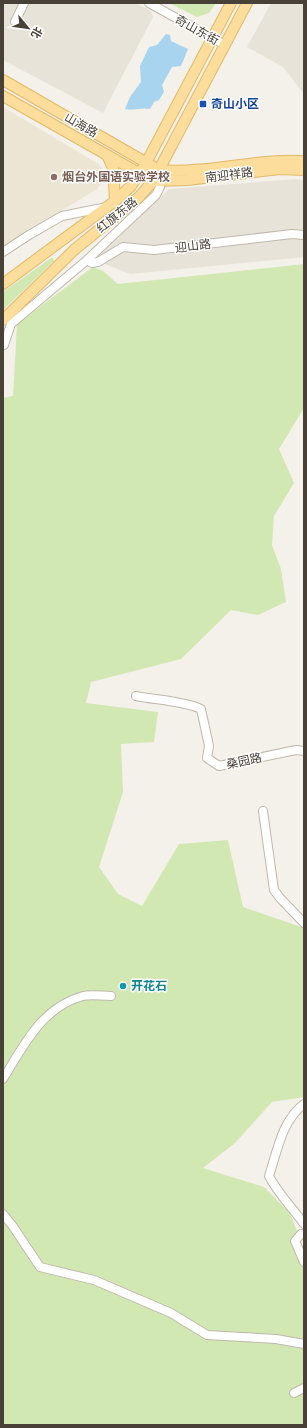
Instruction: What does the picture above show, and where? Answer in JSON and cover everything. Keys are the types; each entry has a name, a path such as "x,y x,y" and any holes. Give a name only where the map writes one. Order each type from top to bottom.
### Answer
{"main road":[{"path":"146,163 232,3"},
{"name":"红旗东路","path":"3,320 74,250 139,197 153,181 247,3"},
{"name":"山海路","path":"3,80 159,170"},
{"name":"山海路","path":"3,96 153,181"},
{"path":"107,155 113,168 111,204"},
{"name":"南迎祥路","path":"159,170 186,170 282,160 304,161"},
{"name":"红旗东路","path":"3,284 111,204 128,189 140,174 146,163"},
{"name":"南迎祥路","path":"153,181 187,180 280,169 304,170"}],"street":[{"path":"15,22 24,3"},
{"name":"奇山东街","path":"149,3 225,45"},
{"path":"4,345 11,324 87,260 156,195 160,187 159,183 153,181"},
{"path":"3,252 62,216 111,204"},
{"name":"迎山路","path":"87,260 98,262 123,247 154,250 292,234 304,235"},
{"name":"桑园路","path":"136,696 176,703 188,703 201,709 209,746 207,758 219,766 296,750 304,751"},
{"path":"263,811 274,890 304,923"},
{"path":"3,1079 35,1027 60,1006 84,996 111,996"},
{"path":"304,1104 297,1109 286,1127 268,1176 277,1193 292,1207 304,1224"},
{"path":"3,1214 40,1267 94,1280 171,1313 207,1335 276,1339 304,1344"},
{"path":"301,1234 295,1241 304,1262"},
{"path":"294,1394 304,1388"}],"shaded area":[{"path":"3,3 135,3 151,11 153,17 103,113 3,60"},
{"path":"271,3 304,3 304,94 283,67 247,47"},
{"name":"烟台外国语实验学校","path":"3,107 100,165 105,175 105,179 97,189 3,246"},
{"path":"296,179 304,180 304,257 130,274 95,260 169,189"}],"green space":[{"path":"169,3 216,3 209,13 197,17"},
{"path":"53,258 54,261 3,310 3,292"},
{"path":"304,264 304,408 279,449 294,483 274,516 272,545 281,569 286,602 258,615 231,610 181,659 91,682 86,703 158,712 154,742 121,744 123,792 99,867 118,894 142,906 179,844 228,840 243,907 304,928 304,1097 272,1102 235,1143 203,1168 264,1187 290,1213 304,1250 304,1425 3,1425 3,398 13,396 17,324 93,267 103,271 118,284"}],"water":[{"path":"166,34 170,35 171,41 188,49 181,66 172,67 162,85 164,92 159,100 154,102 150,109 125,109 130,97 141,82 140,66 149,47 157,45"}],"place":[{"name":"奇山小区","path":"203,104"},
{"name":"烟台外国语实验学校","path":"54,177"},
{"name":"开花石","path":"123,986"}]}
